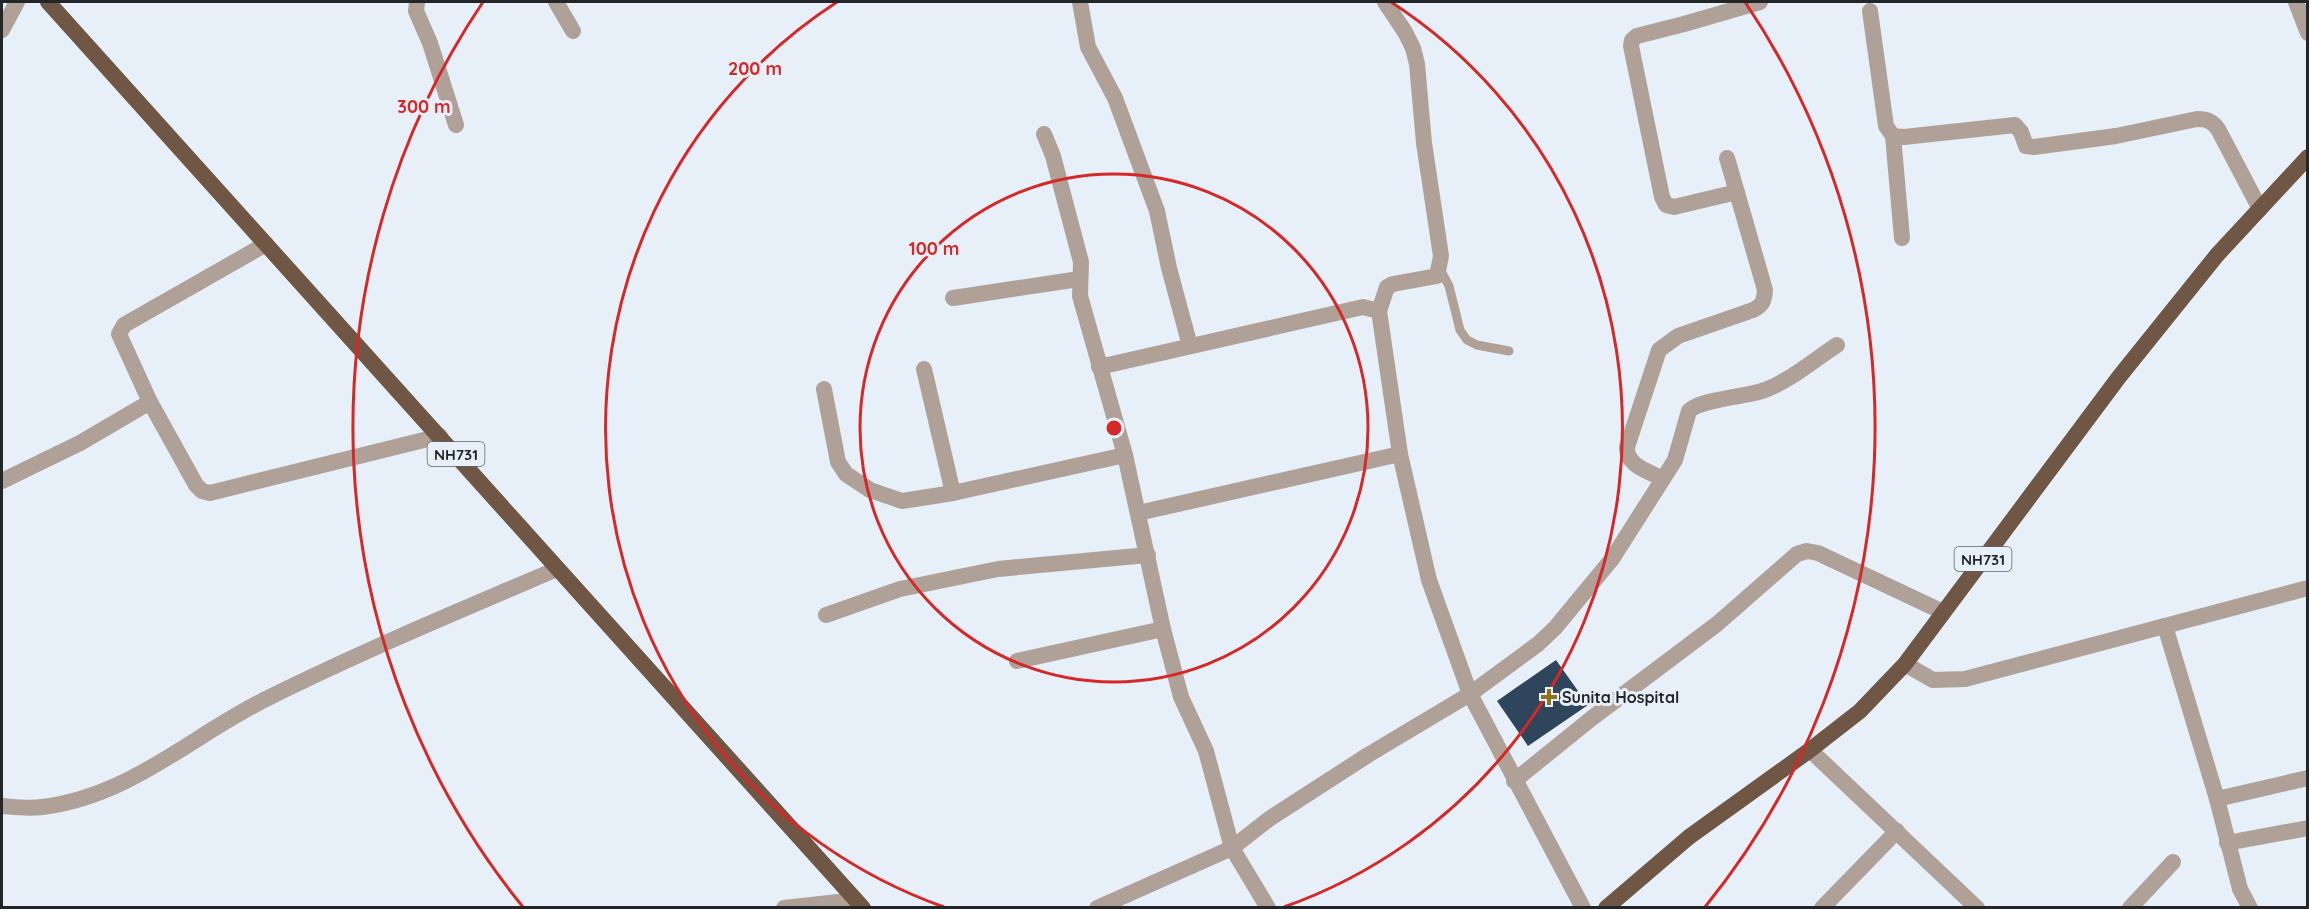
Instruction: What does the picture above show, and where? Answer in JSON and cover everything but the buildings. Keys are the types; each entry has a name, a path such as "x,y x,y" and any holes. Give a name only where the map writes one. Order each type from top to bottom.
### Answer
{"highway":[{"name":"NH731","path":"48,2 859,904"},
{"name":"NH731","path":"1606,908 1689,837 1860,711 1905,664 2119,376 2217,255 2307,157"}],"street":[{"path":"2,30 17,2"},
{"path":"417,2 417,11 430,43 456,125"},
{"path":"556,2 573,31"},
{"path":"1080,2 1088,47 1115,98 1157,211 1169,268 1190,346"},
{"path":"1385,2 1405,32 1413,48 1417,64 1424,142 1441,256 1437,276 1393,284 1387,288 1379,311 1400,454 1430,580 1470,694 1583,908"},
{"path":"1737,192 1674,207 1666,205 1662,197 1631,46 1632,40 1637,36 1760,2"},
{"path":"2296,2 2307,33"},
{"path":"1870,11 1886,126 1893,136 1902,238"},
{"path":"1893,136 1905,137 2015,125 2021,132 2026,146 2034,147 2116,136 2206,119 2218,129 2260,209"},
{"path":"1044,134 1053,156 1081,262 1080,296 1125,455 1163,629 1185,707 1206,751 1232,848 1268,908"},
{"path":"1663,479 1631,462 1626,455 1659,350 1678,336 1753,310 1762,305 1764,301 1765,290 1727,158"},
{"path":"266,244 124,325 119,334 150,402 202,491 210,493 440,436"},
{"path":"953,298 1079,279"},
{"path":"1099,367 1363,307 1379,311"},
{"path":"1097,908 1232,848 1279,812 1470,694 1538,645 1612,559 1675,460 1689,411 1700,404 1737,398 1766,390 1837,345"},
{"path":"924,369 954,493"},
{"path":"824,389 838,462 846,474 870,490 902,501 954,493 1125,455"},
{"path":"2,481 80,443 150,402"},
{"path":"1138,513 1400,454"},
{"path":"1514,781 1592,718 1717,624 1797,554 1807,551 1818,553 1943,612"},
{"path":"826,615 900,589 998,569 1148,555"},
{"path":"2,806 42,807 83,798 134,779 275,694 359,653 558,569"},
{"path":"1905,664 1933,680 1965,679 2307,588"},
{"path":"2165,626 2217,799 2240,889 2250,908"},
{"path":"1017,661 1163,629"},
{"path":"1810,750 1977,908"},
{"path":"2217,799 2307,778"},
{"path":"2227,843 2307,828"},
{"path":"1822,908 1897,831"},
{"path":"2130,908 2173,862"},
{"path":"784,908 859,904"}],"lane":[{"path":"1440,268 1449,286 1460,330 1467,340 1477,345 1509,351"}],"place":[{"name":"Sunita Hospital","path":"1549,697"}]}
